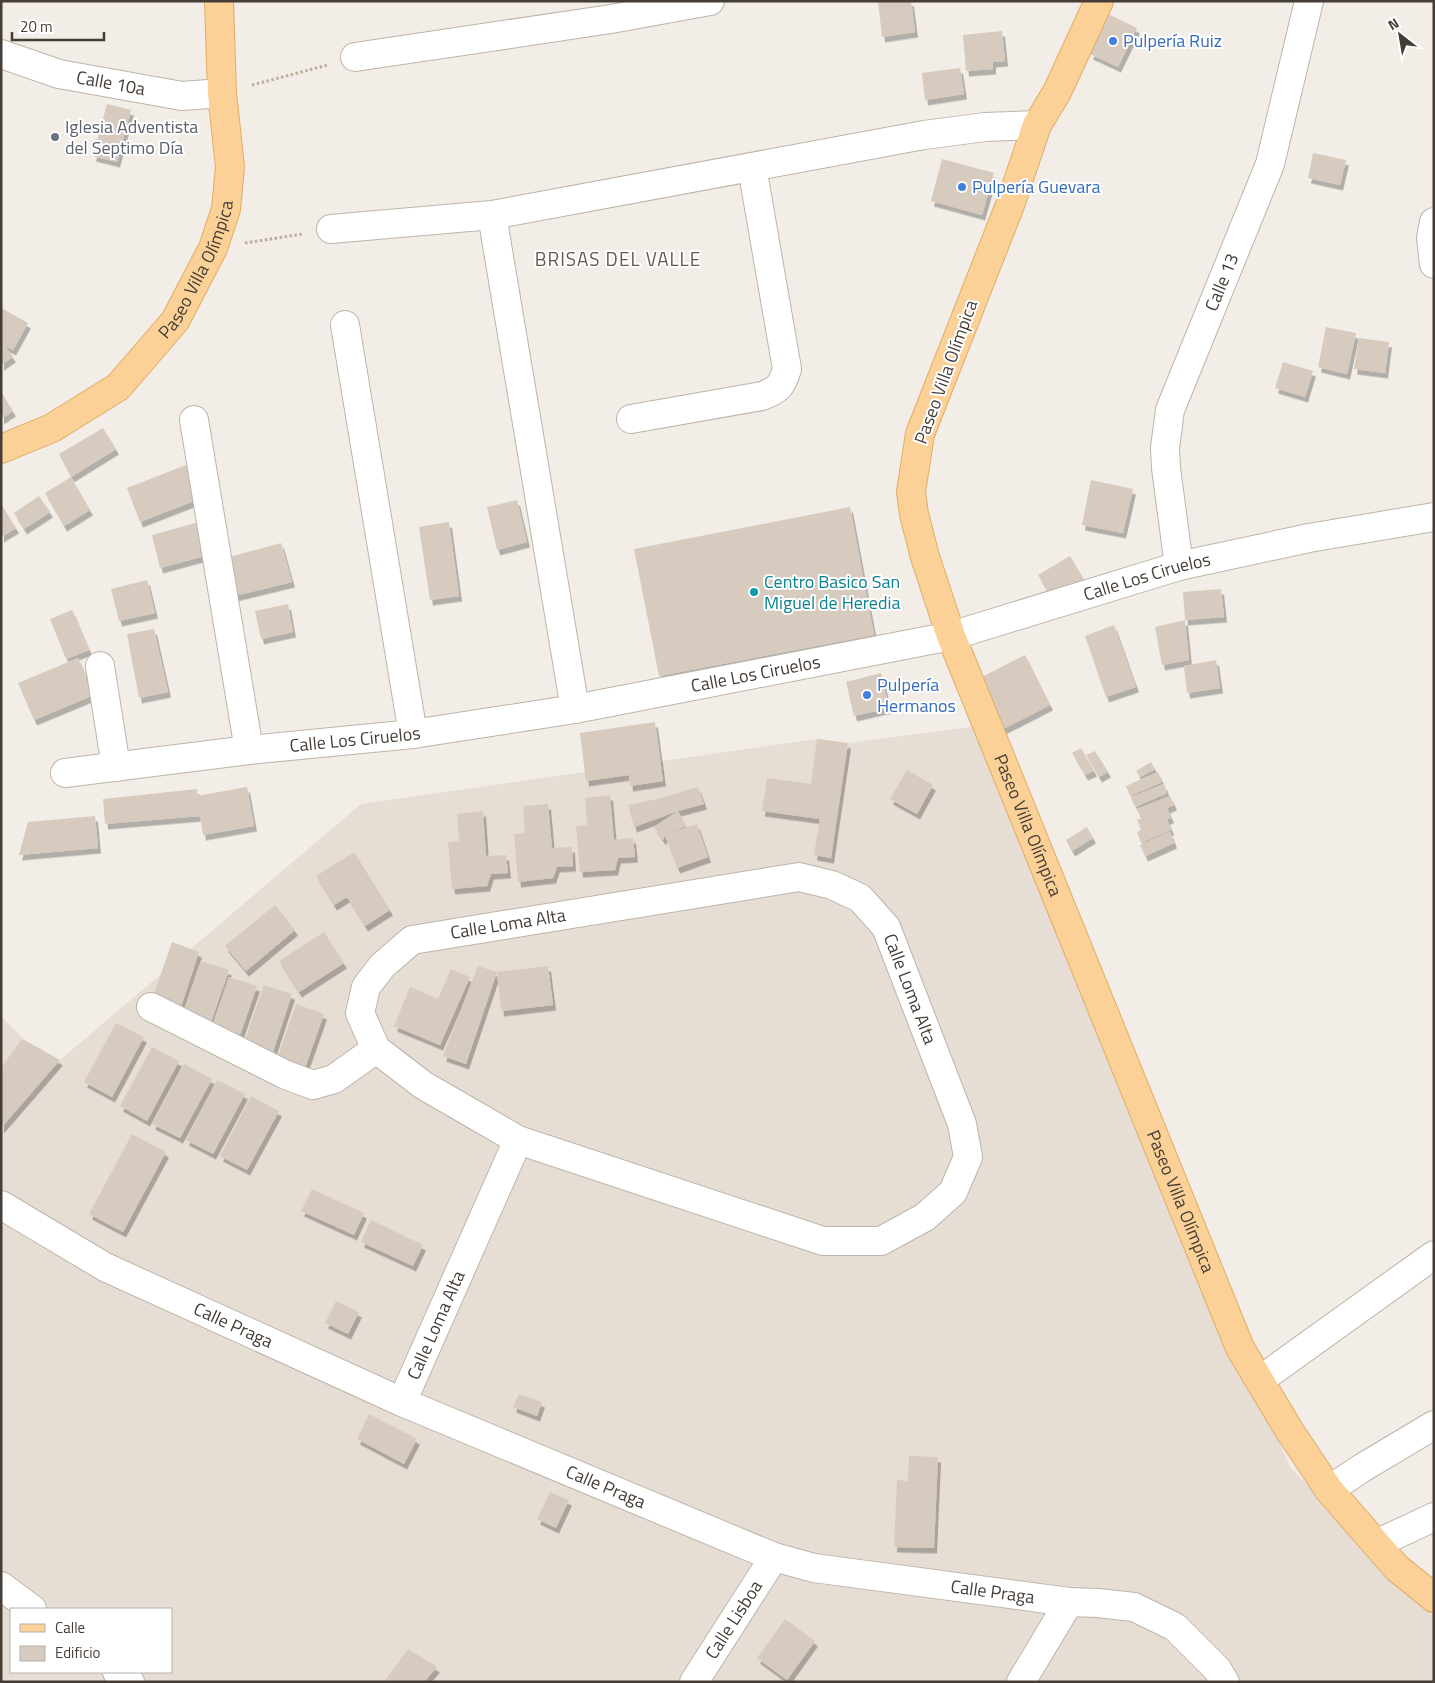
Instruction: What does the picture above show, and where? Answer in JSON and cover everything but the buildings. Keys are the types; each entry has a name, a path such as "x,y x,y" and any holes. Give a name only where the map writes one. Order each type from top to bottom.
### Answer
{"main road":[{"name":"Paseo Villa Olímpica","path":"1,449 52,428 118,387 175,321 213,248 226,209 230,167 222,93 219,1"},
{"name":"Paseo Villa Olímpica","path":"1099,1 1057,92 1038,125 1010,205 920,434 911,492 914,514 925,558 951,636 1240,1348 1289,1430 1330,1490 1397,1568 1434,1598"}],"street":[{"path":"355,57 611,19 710,1"},
{"name":"Calle 13","path":"1179,566 1166,468 1165,448 1170,410 1270,164 1309,1"},
{"name":"Calle 10a","path":"1,54 59,74 182,96 222,93"},
{"path":"332,229 492,215 924,135 985,127 1038,125"},
{"path":"631,419 762,396 775,391 783,383 787,369 752,167"},
{"path":"492,215 575,709"},
{"path":"1434,222 1431,238 1434,264"},
{"path":"345,325 413,734"},
{"path":"194,420 249,750"},
{"name":"Calle Los Ciruelos","path":"65,773 249,750 413,734 575,709 951,636 1179,566 1309,538 1434,518"},
{"path":"100,666 116,767"},
{"name":"Calle Loma Alta","path":"799,877 832,885 860,898 886,927 962,1124 968,1157 953,1192 925,1217 881,1241 823,1241 518,1140 423,1085 376,1049 360,1013 366,987 382,966 412,940 799,877"},
{"path":"151,1006 286,1075 313,1085 334,1079 376,1049"},
{"name":"Calle Loma Alta","path":"402,1402 518,1140"},
{"name":"Calle Praga","path":"1,1205 105,1267 402,1402 774,1557 814,1568 1069,1602 1134,1607 1175,1627 1218,1669 1225,1682"},
{"path":"1260,1380 1434,1255"},
{"path":"1330,1490 1362,1468 1434,1425"},
{"path":"1376,1544 1434,1517"},
{"name":"Calle Lisboa","path":"694,1682 774,1557"},
{"path":"1,1586 31,1608"},
{"path":"1022,1682 1069,1602"},
{"path":"118,1673 130,1682"}],"path":[{"path":"222,93 355,57"},
{"path":"213,248 332,229"}],"shaded area":[{"path":"986,725 1069,958 1290,1467 1434,1617 1434,1682 1,1682 1,1016 23,1039 60,1060 361,804 817,739 848,743"}],"place":[{"name":"Pulpería Ruiz","path":"1113,41"},
{"name":"Iglesia Adventista del Septimo Día","path":"55,137"},
{"name":"Pulpería Guevara","path":"962,187"},
{"name":"Centro Basico San Miguel de Heredia","path":"754,592"},
{"name":"Pulpería Hermanos","path":"867,695"}],"district":[{"name":"BRISAS DEL VALLE","path":"618,259"}]}
